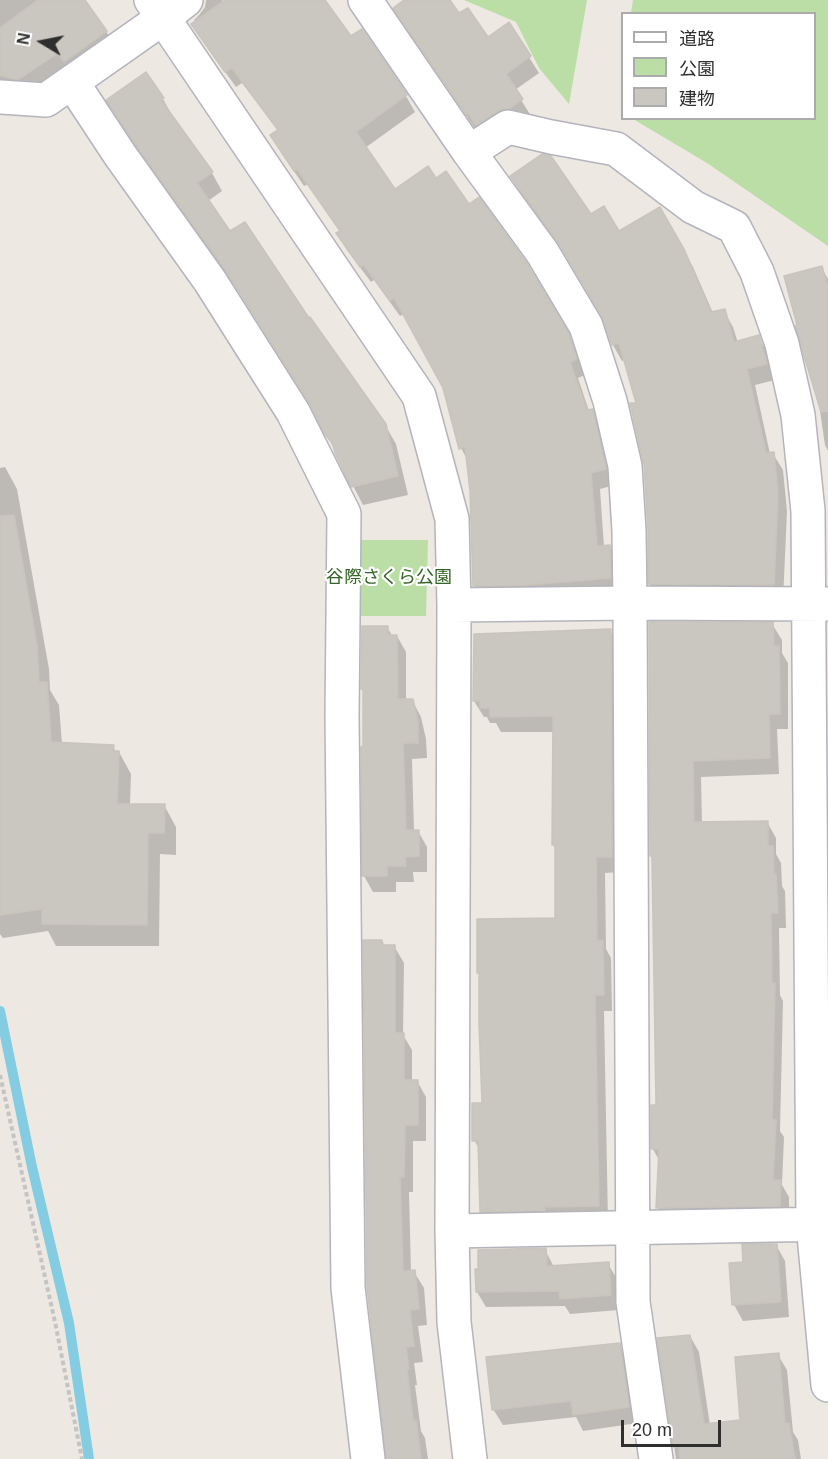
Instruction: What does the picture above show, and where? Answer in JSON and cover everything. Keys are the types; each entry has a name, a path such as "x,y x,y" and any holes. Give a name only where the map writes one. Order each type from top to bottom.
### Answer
{"street":[{"path":"366,0 469,152 542,252 586,326 610,401 625,466 630,603 633,1302 656,1459"},
{"path":"0,97 46,100 167,6 419,396 452,519 454,605 452,1232 454,1322 470,1459"},
{"path":"72,82 120,155 210,281 293,412 344,514 342,716 348,1288 368,1459"},
{"path":"469,152 508,127 616,149 693,207 734,227 757,273 782,344 798,415 818,604 820,1224 828,1386"},
{"path":"454,605 818,604"},
{"path":"452,1232 820,1224"}],"path":[{"path":"0,1075 55,1322 82,1459"}],"green space":[{"path":"464,0 587,0 569,104 539,68 516,22"},
{"path":"633,0 828,0 828,246 707,163 635,120 816,120 816,12 631,12"},
{"name":"谷際さくら公園","path":"353,540 428,540 426,616 351,616"}],"building":[{"path":"38,0 85,0 107,31 64,62 58,53 19,79 0,75 0,28"},
{"path":"225,0 325,0 351,36 362,29 407,95 356,132 395,189 428,166 436,178 446,171 469,204 479,197 526,262 569,334 577,359 570,362 587,410 593,409 606,469 591,473 597,546 610,545 611,578 514,586 473,586 470,491 465,447 459,449 443,388 394,298 390,301 364,265 360,267 336,233 340,231 297,169 294,171 270,135 278,130 232,68 225,72 191,24"},
{"path":"404,0 450,0 459,13 468,8 488,37 509,22 531,56 506,74 523,99 509,109 498,111 476,125 393,8"},
{"path":"146,72 164,98 161,100 213,172 197,183 230,231 245,222 309,318 386,424 398,476 351,487 333,444 324,433 309,402 226,271 106,100"},
{"path":"542,154 551,156 591,214 604,206 619,231 660,207 684,249 711,312 725,309 734,342 759,335 767,364 747,369 766,453 774,452 778,494 774,585 648,584 648,530 644,465 630,403 636,403 619,343 612,345 602,316 558,242 510,176"},
{"path":"822,266 828,288 828,411 821,412 795,326 797,325 784,276"},
{"path":"14,515 37,646 39,682 47,682 51,742 114,745 113,751 119,751 117,804 165,804 164,833 148,833 147,925 42,924 42,909 0,915 0,516"},
{"path":"649,622 773,622 774,646 779,646 780,714 769,714 770,758 693,761 694,822 768,821 768,846 773,846 778,913 771,913 772,984 775,983 772,1120 776,1120 773,1180 781,1180 780,1206 656,1208 659,1149 651,1149 651,1105 656,1105 652,856 650,856"},
{"path":"362,626 388,626 388,635 397,635 398,699 413,699 418,722 418,743 403,743 406,830 419,830 419,856 405,857 406,866 387,866 387,876 362,876"},
{"path":"611,629 612,857 596,857 597,941 603,941 604,995 595,995 599,1206 545,1207 545,1211 480,1212 478,1141 472,1141 472,1103 482,1103 477,919 555,918 555,845 552,845 553,716 490,717 490,708 480,708 480,701 473,701 474,634"},
{"path":"363,940 382,940 383,945 395,945 395,1033 404,1033 404,1080 418,1080 418,1125 405,1125 404,1177 400,1177 403,1271 415,1270 419,1309 410,1310 414,1346 406,1347 413,1421 416,1420 421,1459 386,1459 367,1287"},
{"path":"742,1244 777,1244 781,1302 732,1305 729,1263 743,1262"},
{"path":"546,1248 547,1266 609,1262 611,1295 560,1299 559,1291 476,1292 475,1269 478,1269 478,1250"},
{"path":"690,1335 704,1424 740,1420 735,1357 779,1353 785,1424 789,1423 795,1459 680,1459 679,1446 673,1447 657,1338"},
{"path":"620,1343 629,1407 573,1415 571,1401 492,1410 486,1357"}],"waterway":[{"path":"0,1011 32,1167 69,1323 89,1459"}]}
